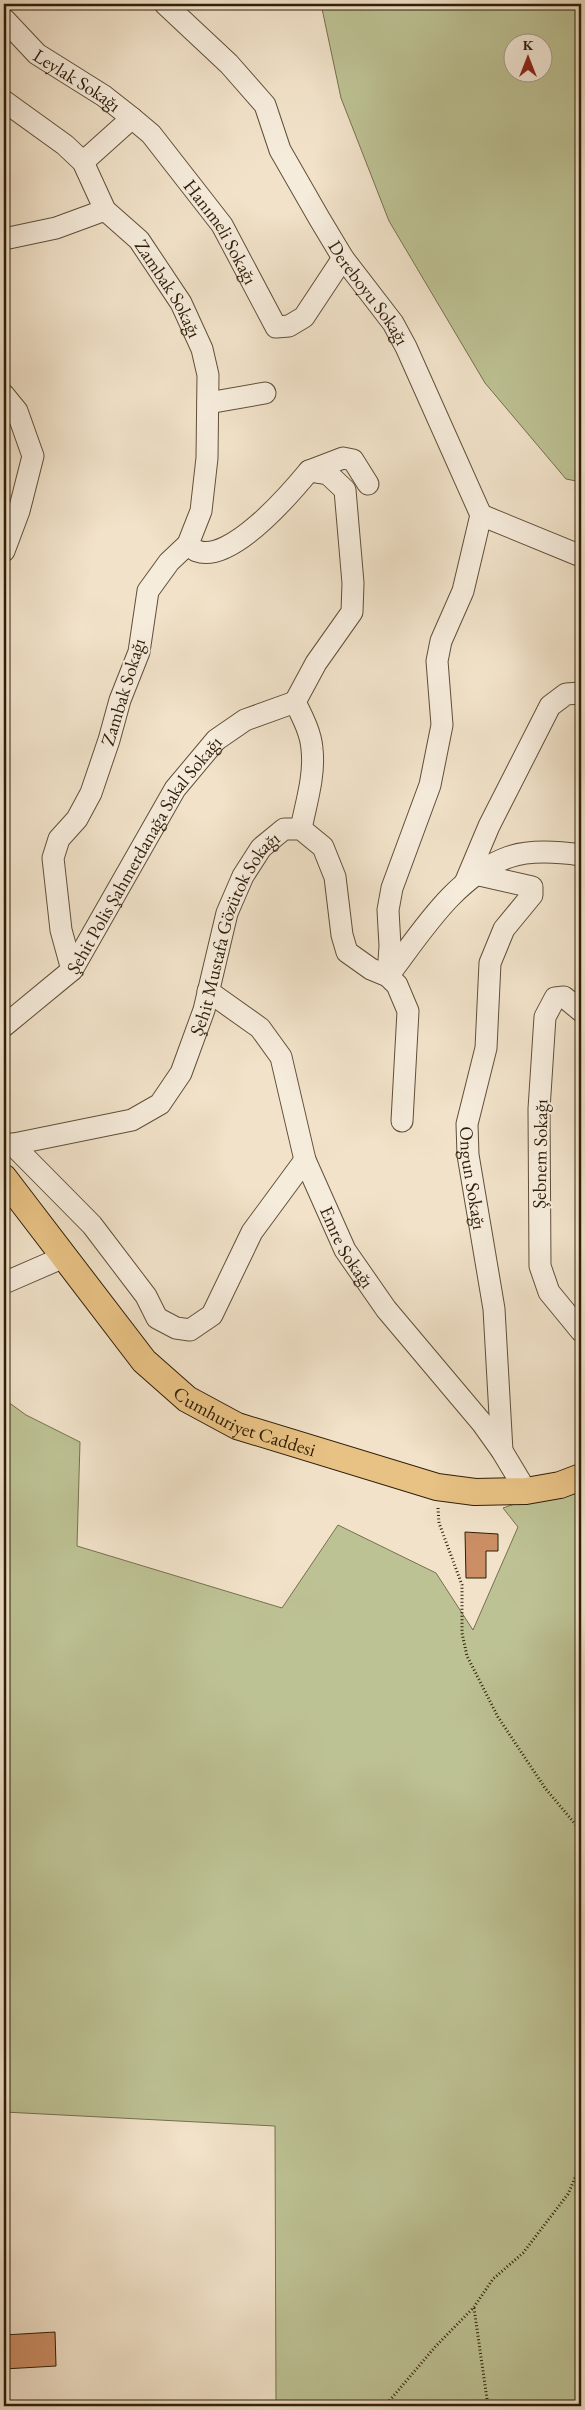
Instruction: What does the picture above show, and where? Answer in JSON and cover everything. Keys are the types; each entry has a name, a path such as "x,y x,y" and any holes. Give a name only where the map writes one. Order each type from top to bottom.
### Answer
{"main road":[{"name":"Cumhuriyet Caddesi","path":"4,1178 144,1361 187,1399 237,1426 437,1487 475,1492 526,1491 560,1485 581,1477"}],"street":[{"name":"Dereboyu Sokağı","path":"165,4 229,64 265,105 280,150 343,258 376,299 398,331 481,515"},
{"name":"Leylak Sokağı","path":"4,19 37,54 104,96 132,118"},
{"path":"4,101 65,145 83,162 105,210 56,228 4,239"},
{"name":"Hanımeli Sokağı","path":"132,118 151,134 222,225 276,327 289,326 304,317 343,258"},
{"path":"83,162 132,118"},
{"name":"Zambak Sokağı","path":"72,970 61,930 52,858 59,839 77,819 91,793 110,740 120,700 139,652 148,591 170,562 188,544 201,511 207,458 208,375 202,349 181,303 139,240 105,210"},
{"path":"208,403 265,393"},
{"path":"4,395 17,411 33,456 19,511 4,550"},
{"path":"188,544 197,552 209,552 231,546 251,531 293,490 309,471 328,462 343,458 353,460 368,484"},
{"path":"301,830 312,776 312,748 304,722 295,702 316,663 352,612 353,583 345,490 328,474 309,471"},
{"path":"402,1121 408,1011 397,985 388,976 390,946 388,910 392,888 430,785 442,726 437,661 441,641 463,591 481,515 581,556"},
{"path":"469,880 492,818 550,706 566,694 581,692"},
{"name":"Şehit Polis Şahmerdanağa Sakal Sokağı","path":"4,1026 72,970 175,789 216,740 245,720 295,702"},
{"name":"Şehit Mustafa Gözütok Sokağı","path":"8,1145 132,1120 160,1104 180,1072 208,991 228,913 243,876 261,848 284,830 301,830 322,847 335,877 342,934 347,952 371,969 388,976"},
{"path":"388,976 437,913 469,880 510,856 555,852 581,855"},
{"name":"Ongun Sokağı","path":"469,880 532,886 532,895 504,929 490,963 486,1048 467,1124 468,1155 494,1309 502,1451"},
{"name":"Emre Sokağı","path":"208,991 260,1028 282,1057 305,1160 345,1250 386,1309 482,1423 502,1451 526,1491"},
{"name":"Şebnem Sokağı","path":"581,1011 564,997 555,998 545,1017 539,1109 538,1200 540,1266 548,1292 581,1331"},
{"path":"8,1145 92,1225 146,1296 157,1318 176,1328 190,1330 212,1314 252,1232 305,1160"},
{"path":"4,1283 64,1257"}],"path":[{"path":"437,1487 440,1523 462,1586 462,1633 467,1656 498,1717 545,1788 581,1831"},
{"path":"385,2406 435,2347 474,2307 494,2279 523,2253 568,2194 581,2164"},
{"path":"474,2307 488,2406"}],"green space":[{"path":"321,4 581,4 581,482 566,479 485,383 389,221 341,98"},
{"path":"4,1399 26,1415 80,1442 77,1546 282,1608 338,1525 436,1573 473,1630 518,1527 503,1508 581,1481 581,2406 276,2406 275,2126 4,2112"}],"building":[{"path":"465,1532 498,1534 498,1551 486,1551 486,1578 466,1578"},
{"path":"55,2332 56,2366 4,2369 4,2335"}]}
